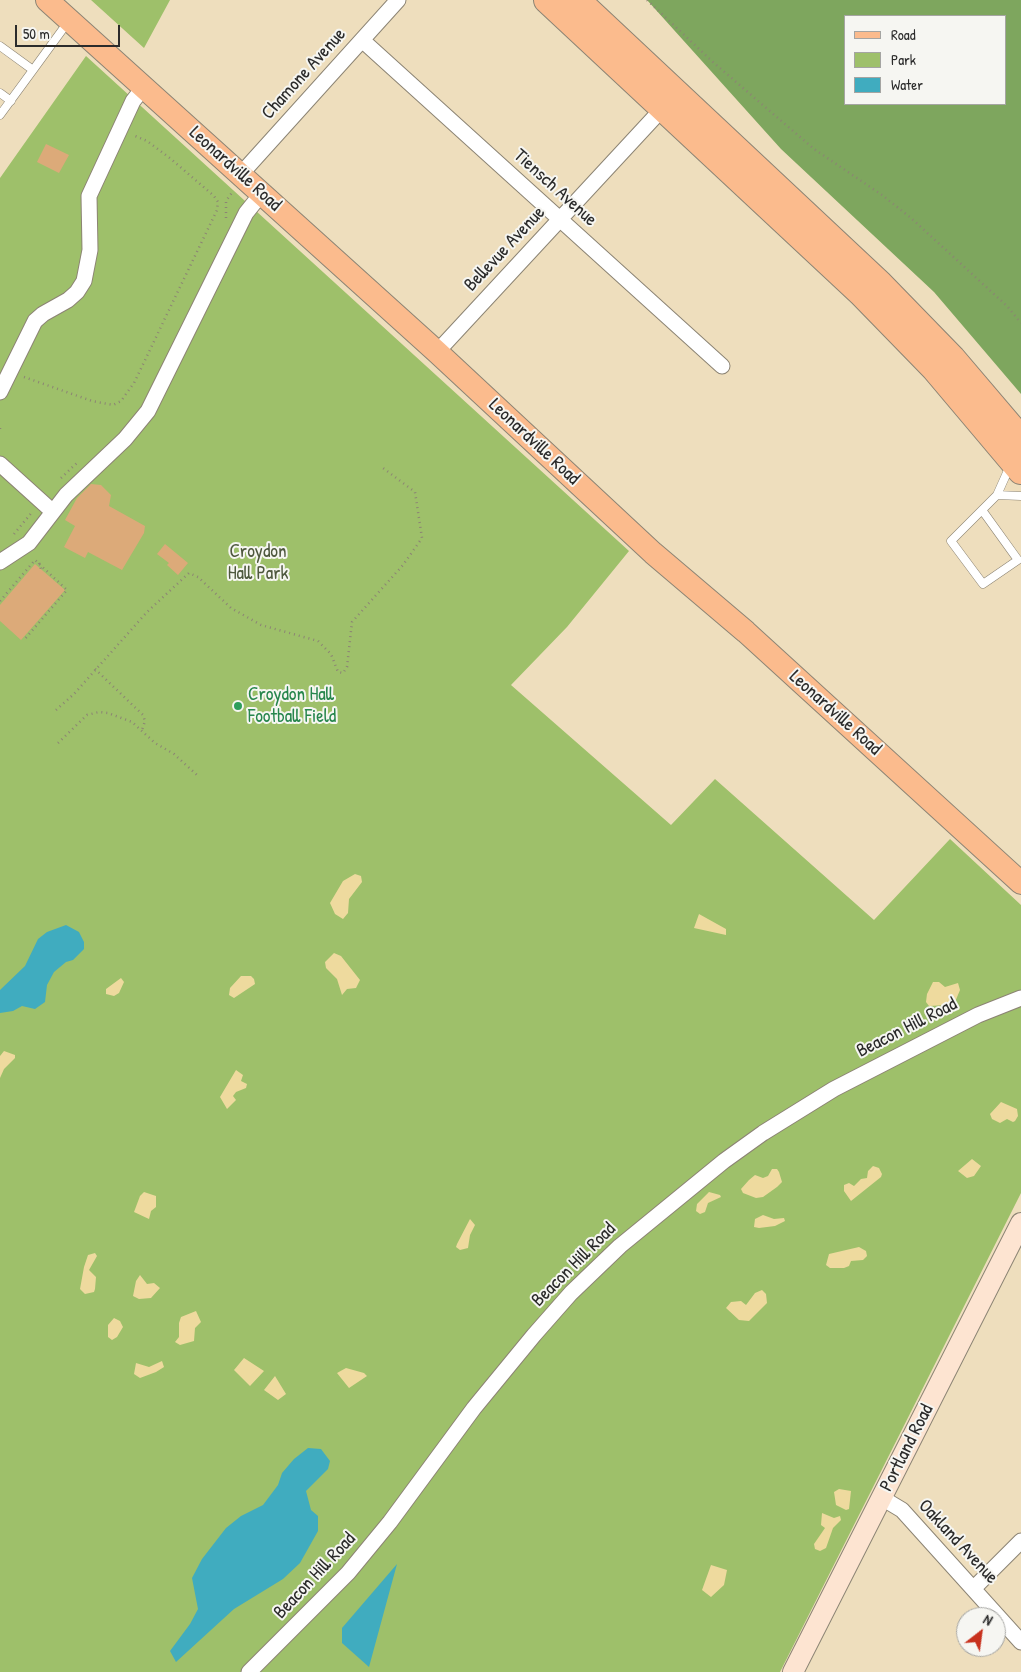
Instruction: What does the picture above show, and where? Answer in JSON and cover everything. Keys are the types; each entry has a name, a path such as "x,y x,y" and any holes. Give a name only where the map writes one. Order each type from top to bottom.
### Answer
{"highway":[{"path":"547,0 886,318 1018,456"},
{"path":"577,0 880,284 952,358 1018,456"}],"main road":[{"name":"Leonardville Road","path":"47,0 144,87 238,181 262,193 437,352 653,553 760,645 1021,883"}],"street":[{"name":"Chamone Avenue","path":"238,181 398,0"},
{"name":"Tiensch Avenue","path":"362,40 722,366"},
{"path":"0,392 35,321 43,314 68,300 77,292 84,281 90,250 88,196 133,101 144,87"},
{"name":"Bellevue Avenue","path":"437,352 663,108"},
{"path":"0,562 29,543 45,508 73,487 125,440 148,411 246,213 262,193"},
{"path":"0,464 45,508"},
{"name":"Beacon Hill Road","path":"249,1672 348,1573 390,1522 474,1408 534,1335 571,1293 620,1246 724,1161 763,1133 834,1089 978,1015 1021,998"},
{"name":"Portland Road","path":"793,1672 1021,1223"},
{"name":"Oakland Avenue","path":"882,1498 902,1510 1021,1642"},
{"path":"974,1588 1021,1540"}],"lane":[{"path":"0,115 69,20"},
{"path":"0,46 33,70"},
{"path":"0,93 11,100"},
{"path":"982,510 1018,560 983,584 951,541 982,510 997,495 1018,456"},
{"path":"997,495 1021,496"}],"path":[{"path":"646,0 714,63 814,149 882,195 911,218 1007,306 1021,322"},
{"path":"14,364 23,376 57,391 100,403 113,404 121,401 134,383 218,210 218,202 214,196 147,141 134,136 117,135"},
{"path":"225,221 227,198 238,181"},
{"path":"56,484 83,458"},
{"path":"56,710 74,694 147,612 189,573 198,577 231,608 261,625 321,643 331,654 338,672 343,673 347,667 352,623 403,565 422,538 415,492 383,468"},
{"path":"12,537 45,508"},
{"path":"0,601 36,560 54,576 52,577"},
{"path":"39,563 40,569"},
{"path":"24,640 67,590 52,577 48,576"},
{"path":"95,669 143,714 145,721 142,730"},
{"path":"58,743 80,721 96,713 118,716 142,730 155,743 174,754 197,775"}],"green space":[{"path":"91,0 170,0 144,48"},
{"path":"647,0 1021,0 1021,394 934,292 781,149"},
{"name":"Croydon Hall Park","path":"86,56 629,551 567,627 511,685 671,825 715,779 874,920 950,839 1021,905 1021,1193 780,1672 0,1672 0,178"}],"sand":[{"path":"355,874 361,876 362,882 349,899 348,913 343,919 335,914 330,903 343,881"},
{"path":"699,914 726,929 726,935 694,928"},
{"path":"334,953 341,956 360,980 356,988 347,989 342,995 337,979 326,968 325,962"},
{"path":"241,976 251,976 255,984 234,998 229,995 230,988"},
{"path":"121,978 124,982 119,993 114,996 106,994 106,989"},
{"path":"933,982 939,982 945,987 958,983 960,990 955,1002 948,1005 929,1006 926,1002 927,994"},
{"path":"4,1051 15,1055 15,1058 4,1069 0,1078 0,1056"},
{"path":"236,1070 243,1075 241,1081 247,1084 246,1088 236,1092 233,1096 236,1100 227,1109 220,1097"},
{"path":"1001,1102 1017,1109 1018,1116 1015,1121 1007,1119 1000,1123 992,1119 990,1114"},
{"path":"972,1159 981,1166 974,1176 967,1178 958,1171"},
{"path":"873,1166 879,1168 882,1174 881,1177 851,1201 844,1191 844,1185 849,1183 854,1186 861,1179 867,1178 868,1171"},
{"path":"772,1169 777,1169 782,1182 777,1187 763,1197 756,1198 743,1193 741,1189 755,1175 763,1178 768,1176"},
{"path":"144,1192 156,1196 156,1207 151,1211 149,1219 134,1212 140,1196"},
{"path":"709,1192 721,1197 708,1203 705,1212 700,1214 696,1211 697,1204"},
{"path":"763,1215 774,1219 784,1218 785,1221 775,1226 754,1227 755,1219"},
{"path":"470,1219 475,1225 470,1235 468,1248 460,1250 456,1247"},
{"path":"859,1247 866,1251 867,1256 863,1260 851,1261 849,1266 844,1268 830,1268 826,1265 829,1254"},
{"path":"95,1253 97,1256 89,1270 96,1277 95,1289 94,1292 85,1294 80,1289 84,1267 88,1255"},
{"path":"140,1275 147,1284 154,1283 160,1288 151,1298 139,1299 133,1296 136,1281"},
{"path":"762,1290 766,1294 767,1303 749,1321 739,1320 726,1308 731,1302 741,1301 746,1305 755,1293"},
{"path":"196,1311 201,1322 195,1328 194,1341 180,1345 175,1342 179,1337 181,1317"},
{"path":"114,1318 120,1321 123,1327 117,1337 112,1340 108,1337 108,1325"},
{"path":"244,1358 264,1371 250,1386 234,1370"},
{"path":"162,1361 164,1367 156,1372 140,1378 134,1374 136,1363 149,1367"},
{"path":"346,1368 364,1373 367,1376 349,1388 337,1373"},
{"path":"275,1376 286,1394 278,1400 264,1390"},
{"path":"839,1489 851,1491 849,1509 846,1510 836,1505 834,1492"},
{"path":"822,1513 834,1518 840,1516 841,1520 833,1528 826,1548 820,1551 815,1549 814,1544 825,1528 821,1525"},
{"path":"711,1565 727,1570 724,1585 711,1597 702,1590"}],"water":[{"path":"66,925 79,932 84,942 84,949 73,960 66,962 54,972 47,985 45,1002 35,1009 22,1006 13,1011 0,1013 0,990 25,966 38,939 47,932"},
{"path":"308,1448 321,1449 330,1461 328,1469 306,1491 311,1510 318,1516 318,1531 300,1563 283,1579 234,1609 176,1662 170,1651 190,1624 198,1609 192,1578 202,1559 226,1528 241,1516 263,1505 278,1485 282,1473 294,1459"},
{"path":"397,1564 369,1667 342,1643 342,1628"}],"building":[{"path":"46,144 69,155 59,173 37,162"},
{"path":"91,484 101,485 111,495 109,506 145,526 144,533 122,570 88,552 85,558 64,547 75,526 65,520 77,498"},
{"path":"165,544 188,563 178,575 167,565 169,563 157,554"},
{"path":"35,564 65,590 21,640 0,621 0,605"}],"place":[{"name":"Croydon Hall Football Field","path":"238,706"}]}
